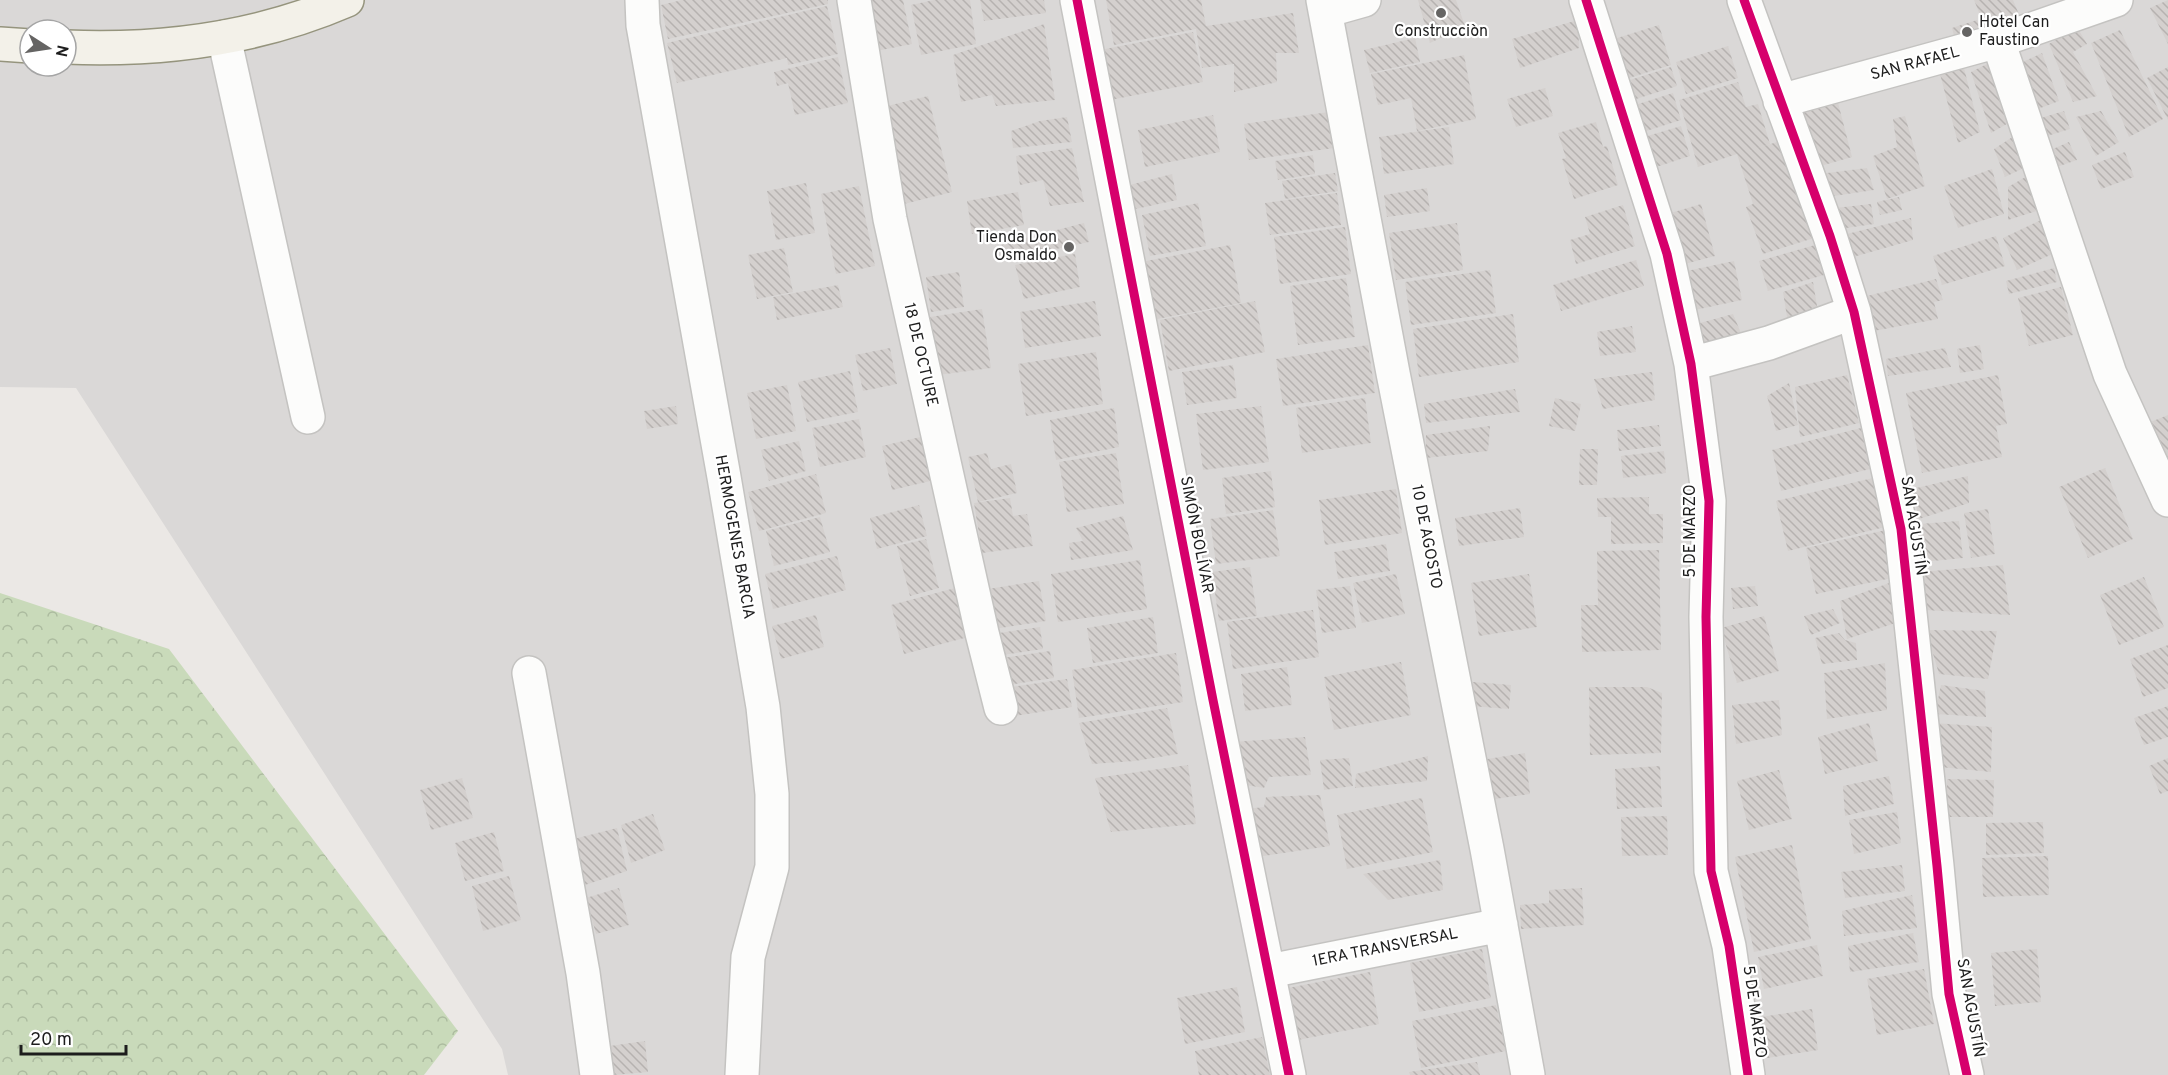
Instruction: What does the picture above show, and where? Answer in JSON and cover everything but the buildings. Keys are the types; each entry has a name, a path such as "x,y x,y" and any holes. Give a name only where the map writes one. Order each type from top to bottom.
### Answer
{"street":[{"path":"78,47 161,46 224,37 274,25 346,0"},
{"name":"HERMOGENES BARCIA","path":"642,0 643,25 761,695 772,794 772,867 748,957 742,1075"},
{"name":"18 DE OCTURE","path":"854,0 890,219 982,633 1001,708"},
{"name":"SIMÓN BOLÍVAR","path":"1077,0 1289,1075"},
{"path":"1324,6 1364,0"},
{"name":"5 DE MARZO","path":"1586,0 1667,254 1691,364 1709,501 1706,617 1711,871 1729,946 1748,1075"},
{"name":"SAN AGUSTÍN","path":"1744,0 1830,236 1854,312 1901,529 1949,994 1966,1075"},
{"name":"SAN RAFAEL","path":"1780,101 1998,41 2116,0"},
{"name":"10 DE AGOSTO","path":"1324,6 1528,1075"},
{"path":"224,37 308,417"},
{"path":"1998,41 2110,374 2168,500"},
{"path":"0,44 18,45"},
{"path":"1691,364 1770,343 1854,312"},
{"path":"529,673 581,962 597,1075"},
{"name":"1ERA TRANSVERSAL","path":"1269,971 1501,926"}],"shaded area":[{"path":"0,0 2168,0 2168,1075 508,1075 502,1049 76,388 0,387"}],"green space":[{"path":"0,593 169,649 458,1031 424,1075 0,1075"}],"cycle path":[{"path":"1077,0 1213,700 1289,1075"},
{"path":"1586,0 1667,254 1691,364 1709,501 1706,617 1711,871 1729,946 1748,1075"},
{"path":"1744,0 1830,236 1854,312 1901,529 1949,994 1967,1075"}],"place":[{"name":"Construcciòn","path":"1441,13"},
{"name":"Hotel Can Faustino","path":"1967,32"},
{"name":"Tienda Don Osmaldo","path":"1069,247"}]}
